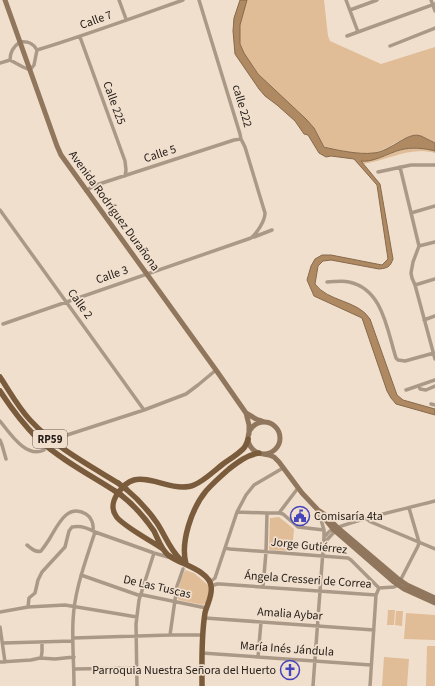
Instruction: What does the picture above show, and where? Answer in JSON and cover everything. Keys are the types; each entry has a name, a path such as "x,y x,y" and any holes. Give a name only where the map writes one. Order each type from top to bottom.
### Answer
{"main road":[{"name":"Avenida Rodríguez Durañona","path":"5,0 59,150 64,159 246,413"},
{"name":"RP59","path":"0,377 21,409 43,433 56,444 118,483 142,504 149,512 184,566"},
{"name":"RP59","path":"0,391 20,419 39,440 115,490 141,514 153,530 163,549"},
{"path":"246,413 256,419 274,426 279,433 280,437 277,454 279,462"},
{"path":"246,413 249,425 249,444 252,448 261,453 274,457 298,488 318,510 324,514 336,529 400,583 435,603"},
{"path":"202,686 204,618 211,592 211,584 202,573 184,566 163,549 120,521 115,516 113,504 116,496 127,483 138,479 176,487 194,485 240,452 245,447 254,427 262,423 266,423"},
{"path":"184,566 186,535 191,519 202,497 217,479 244,458 261,453 267,454 272,452 278,446"},
{"path":"400,583 435,598"}],"street":[{"path":"119,0 126,20"},
{"name":"Calle 7","path":"37,50 183,0"},
{"name":"calle 222","path":"199,0 265,213 265,218 251,238"},
{"path":"346,0 358,32"},
{"path":"350,10 377,0"},
{"path":"431,0 434,4 435,11"},
{"path":"347,36 434,4"},
{"path":"390,46 435,28"},
{"name":"Calle 225","path":"80,36 125,161 125,176"},
{"path":"0,63 10,60 30,70 34,65 37,50 31,43 25,41 20,42 12,50 10,60"},
{"name":"Calle 5","path":"86,191 93,186 241,139"},
{"path":"378,172 411,165 435,165"},
{"path":"400,167 419,246 413,262 411,273 435,359"},
{"path":"411,213 435,206"},
{"name":"Calle 2","path":"0,210 144,410"},
{"name":"Calle 3","path":"3,324 272,230"},
{"path":"419,246 435,242"},
{"path":"415,285 435,279"},
{"path":"327,282 349,282 359,286 370,294 382,311 396,358 398,360 405,361 434,353"},
{"path":"424,320 435,316"},
{"path":"60,438 144,410 186,394 216,370"},
{"path":"406,390 435,380"},
{"path":"419,386 420,389 424,390 435,386"},
{"path":"0,421 12,436 31,452 36,453 44,450"},
{"path":"0,440 6,459"},
{"path":"211,584 215,578 238,512 246,495 251,488 283,468"},
{"path":"279,513 298,488"},
{"path":"324,538 336,529 367,518 435,501"},
{"path":"400,583 419,542 410,508"},
{"path":"313,686 324,543 324,530 318,510"},
{"path":"27,545 36,552 41,551 57,525 69,513 79,511 87,515 93,526 94,531 81,575 73,620 74,686"},
{"path":"238,512 279,513 283,514 298,527 324,530"},
{"path":"263,587 267,513"},
{"path":"367,518 371,522 435,549"},
{"path":"28,607 29,598 35,593 38,580 42,572 65,547 71,528 74,526 89,528 154,553 171,557"},
{"path":"324,543 336,529"},
{"name":"Jorge Gutiérrez","path":"225,548 350,559 379,588"},
{"path":"137,686 137,617 140,595 154,553"},
{"path":"170,635 179,580 184,566"},
{"name":"De Las Tuscas","path":"81,575 140,595 206,608"},
{"name":"Ángela Cresseri de Correa","path":"211,584 376,595 379,588 394,587 400,583"},
{"path":"370,686 376,595"},
{"path":"0,612 28,607 58,605 75,606 137,617"},
{"name":"Amalia Aybar","path":"204,618 374,630"},
{"path":"258,657 261,622"},
{"path":"0,627 5,662"},
{"path":"3,643 136,636 203,635"},
{"path":"41,658 42,642"},
{"name":"María Inés Jándula","path":"202,653 371,665"},
{"path":"0,662 41,658 52,659 74,657"},
{"path":"74,669 137,668"}],"shaded area":[{"path":"240,0 247,0 240,25 240,44 244,53 258,74 314,128 324,147 355,153 375,153 413,135 423,137 435,143 435,151 409,148 370,161 361,161 380,184 393,259 390,265 387,268 379,269 331,260 323,261 318,266 315,284 327,294 351,304 365,313 370,319 397,395 403,400 435,409 435,415 396,404 387,391 362,318 314,296 307,280 311,266 315,259 322,255 331,255 382,265 388,259 377,185 354,159 331,156 326,157 319,153 308,135 304,134 295,121 265,96 259,89 235,54 233,31 234,18"},
{"path":"247,0 324,0 328,36 330,41 381,64 435,47 435,143 416,135 410,136 385,149 373,153 348,152 324,146 314,128 258,74 244,53 240,44 240,25"},
{"path":"423,148 435,151 435,153 415,151 363,164 360,161 370,161 404,149"},
{"path":"279,517 294,529 292,551 269,550 270,518"},
{"path":"185,570 194,573 208,585 210,589 206,602 203,605 179,600 177,598 180,582"},
{"path":"388,610 395,610 394,625 387,625"},
{"path":"396,611 403,611 402,626 395,625"},
{"path":"406,613 435,615 435,640 404,639"},
{"path":"427,646 435,646 435,686 426,686"},
{"path":"384,657 409,659 407,686 382,686"}],"place":[{"name":"Comisaría 4ta","path":"300,516"},
{"name":"Parroquia Nuestra Señora del Huerto","path":"290,670"}]}
